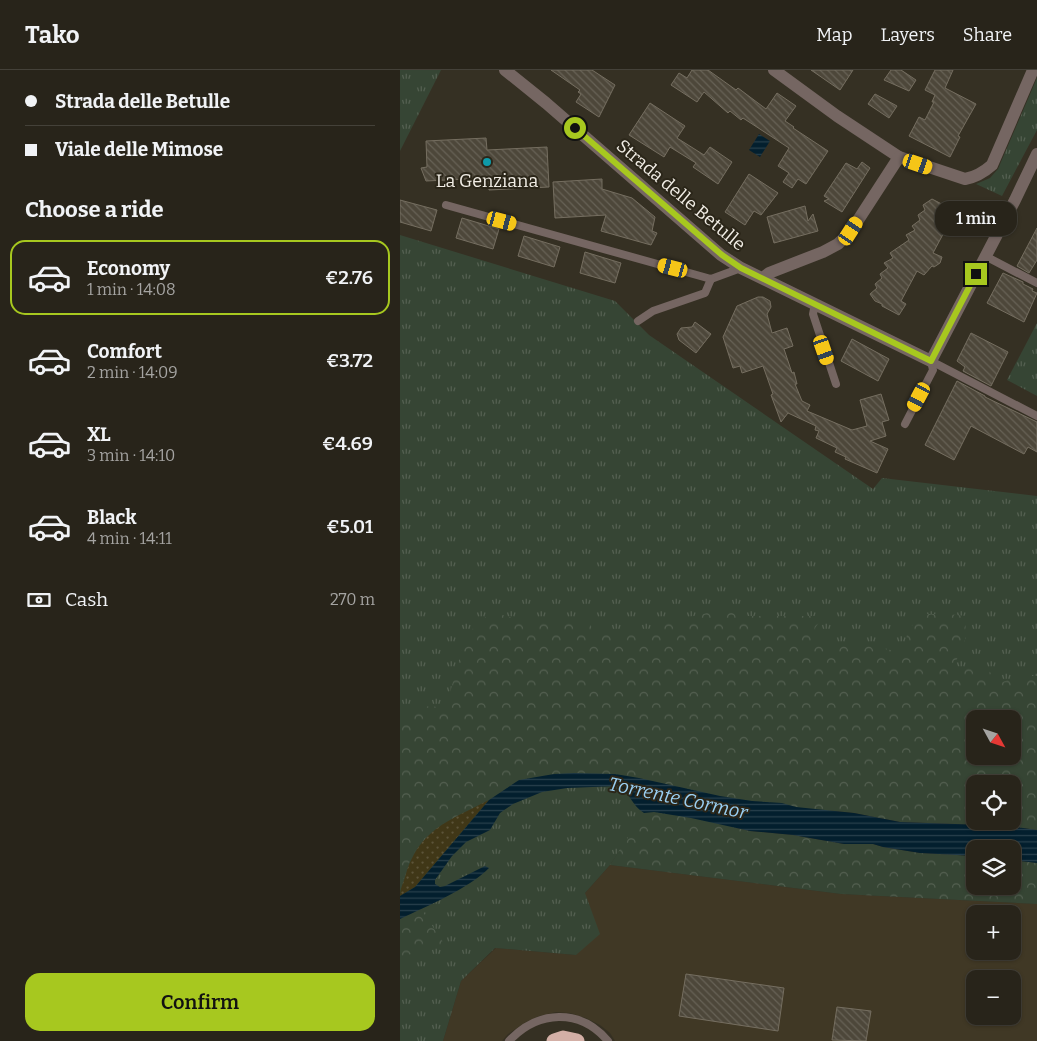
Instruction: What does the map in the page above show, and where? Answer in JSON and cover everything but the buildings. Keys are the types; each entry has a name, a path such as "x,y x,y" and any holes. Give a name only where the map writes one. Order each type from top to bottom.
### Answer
{"highway":[{"path":"554,1041 563,1038 577,1041"}],"street":[{"name":"Strada delle Betulle","path":"505,70 722,255 741,268 931,361"},
{"path":"774,70 899,158 965,179 975,178 992,165 1034,70"},
{"path":"931,361 1037,154"},
{"path":"763,278 769,272 824,252 838,244 851,231 899,158"}],"lane":[{"path":"446,205 711,279 741,268"},
{"path":"985,256 1037,283"},
{"path":"638,321 653,311 705,293 711,279"},
{"path":"815,304 813,314 836,384"},
{"path":"931,361 1037,416"},
{"path":"905,424 933,370 931,361"},
{"path":"509,1041 531,1023 554,1017 566,1017 590,1025 608,1041"}],"shaded area":[{"path":"610,865 841,894 1037,904 1037,1041 615,1041 610,1033 600,1025 586,1018 570,1013 556,1012 539,1016 526,1022 508,1034 502,1041 443,1041 461,981 496,948 576,955 585,893"}],"green space":[{"path":"400,70 441,70 400,151"},
{"path":"1037,78 1037,130 1002,196 976,184 990,178 998,169"},
{"path":"400,235 615,301 649,335 873,489 882,478 1037,496 1037,828 1021,824 1021,775 966,775 966,786 621,849 610,865 585,893 600,934 576,955 495,948 461,981 443,1041 400,1041"},
{"path":"1037,323 1037,396 1007,380"},
{"path":"724,609 740,616 824,616 815,628 821,646 854,643 904,654 907,634 919,614 966,616 965,640 954,666 989,671 999,683 1021,676 1037,676 1037,830 1021,828 1021,775 966,775 966,824 900,822 854,813 796,807 782,803 752,801 615,774 554,774 519,780 489,800 430,832 417,847 408,865 400,890 400,724 413,706 446,707 466,635 491,612 529,622 590,623 594,635 643,631 673,621"},
{"path":"654,812 750,831 793,835 844,844 873,844 920,853 966,856 966,895 1021,895 1021,861 1037,863 1037,904 841,894 610,865 644,813"},
{"path":"421,909 445,945 400,957 400,919"}],"sand":[{"path":"489,800 415,887 400,896 411,861 426,838 448,821"}],"water":[{"path":"759,134 770,141 760,157 749,150"},
{"name":"Torrente Cormor","path":"554,774 615,774 752,801 782,803 796,807 854,813 900,822 966,824 966,830 1021,830 1021,828 1037,830 1037,863 1021,861 1021,840 966,840 966,856 920,853 873,844 844,844 793,835 750,831 691,818 654,812 644,813 618,786 567,788 542,792 513,804 500,813 490,830 466,842 452,856 435,880 435,884 440,887 445,886 485,866 489,868 459,890 400,919 400,896 415,887 489,800 519,780"}],"place":[{"name":"La Genziana","path":"487,162"}],"route":[{"path":"575,128 722,255 741,268 931,361 976,274"}]}
